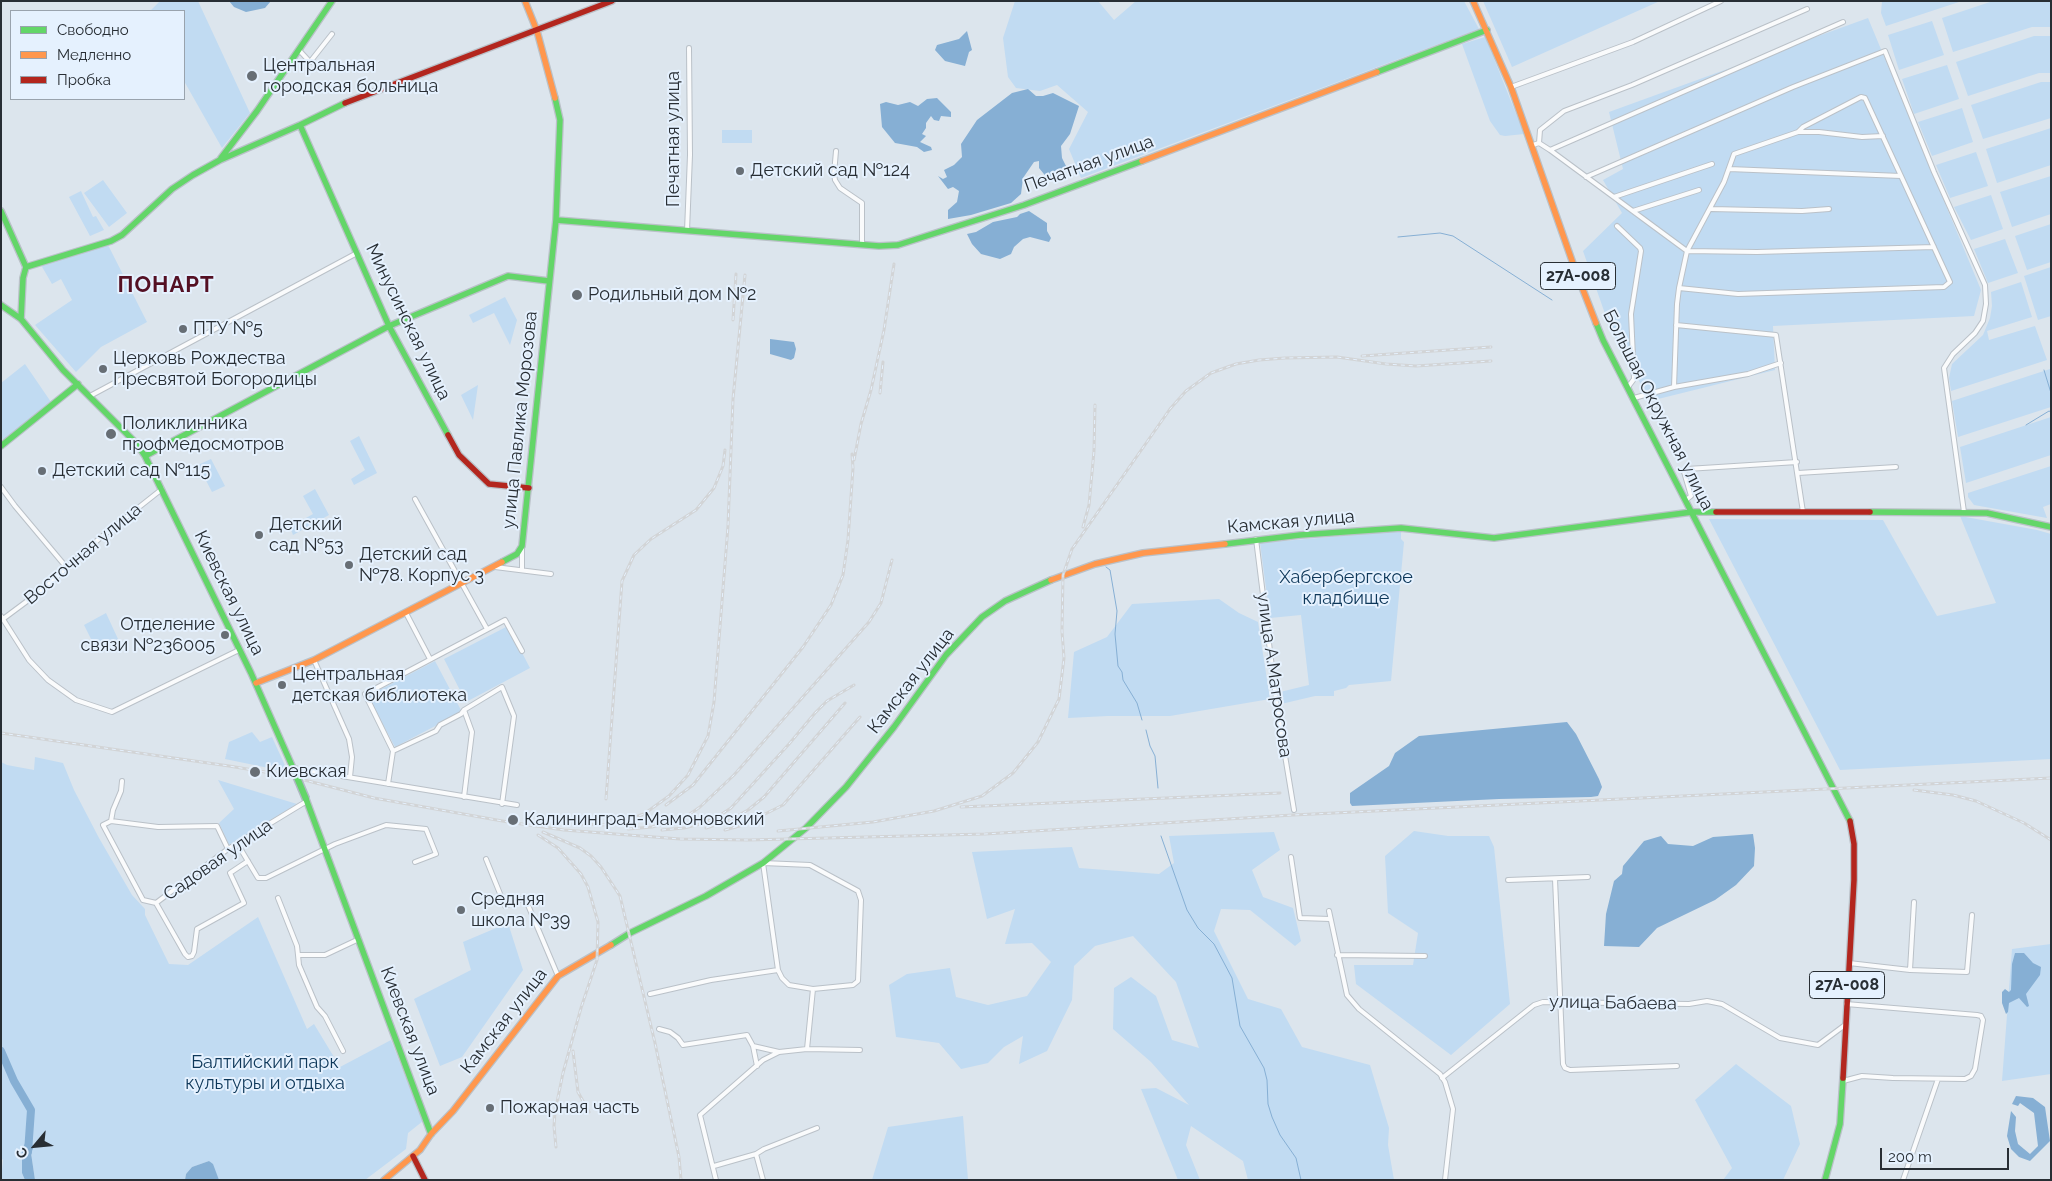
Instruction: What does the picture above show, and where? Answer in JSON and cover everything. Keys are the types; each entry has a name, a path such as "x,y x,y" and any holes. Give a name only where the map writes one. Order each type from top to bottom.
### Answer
{"main road":[{"path":"220,160 257,112 332,1"},
{"name":"улица Павлика Морозова","path":"256,683 314,660 406,613 517,554 522,546 556,220 560,120 537,31 525,1"},
{"path":"26,267 111,241 138,221 172,189 220,160 300,125 349,100 537,31 612,1"},
{"name":"Большая Окружная улица","path":"1473,1 1536,144 1576,272 1603,340 1850,821 1854,844 1849,963"},
{"name":"Печатная улица","path":"556,220 687,232 898,245 1024,205 1289,107 1487,30"},
{"name":"Минусинская улица","path":"300,125 358,252 389,326 461,458 489,484 529,488"},
{"path":"1,211 26,267 23,278 21,318"},
{"path":"145,456 389,326 508,276 550,281"},
{"name":"Киевская улица","path":"1,305 21,318 63,370 136,443 145,456 256,683 293,768 326,850 431,1134"},
{"path":"1,446 78,384"},
{"name":"Камская улица","path":"384,1180 413,1156 453,1111 558,976 630,933 706,896 763,863 806,828 846,787 894,727 946,655 982,617 1031,588 1096,564 1143,554 1256,539 1401,528 1494,538 1692,512 1964,512 1987,513 2051,527"},
{"name":"27А-008","path":"1824,1180 1840,1124 1849,963"},
{"path":"413,1156 425,1180"}],"street":[{"path":"1511,87 1632,42 1721,1"},
{"path":"1807,8 1632,85 1564,111 1540,130 1536,144 1550,150 1687,251 1757,252 1934,247"},
{"path":"1550,150 1843,22"},
{"path":"299,50 310,62 332,34"},
{"name":"Печатная улица","path":"687,232 690,156 689,48"},
{"path":"1586,177 1793,86 1885,51 1934,172 1985,285 1986,304 1983,321 1975,333 1953,354 1944,368 1964,512"},
{"path":"1679,288 1738,294 1944,287 1950,282 1865,98 1861,97 1804,126 1798,132"},
{"path":"1674,387 1679,288 1687,251 1711,209 1734,154 1798,132 1820,132 1862,137 1882,136"},
{"path":"836,151 835,180 840,188 862,203 862,244"},
{"path":"1614,197 1712,164"},
{"path":"1729,169 1901,176"},
{"path":"1633,211 1699,190"},
{"path":"1711,209 1802,211 1829,209"},
{"path":"1617,226 1641,251 1631,314 1634,379 1628,387"},
{"path":"90,396 358,252"},
{"path":"1676,325 1776,335 1803,512"},
{"path":"1634,398 1674,387 1748,374 1781,363"},
{"path":"1686,500 1691,496 1684,472 1687,469 1796,462"},
{"path":"1798,473 1896,467"},
{"path":"1,487 67,568"},
{"name":"Восточная улица","path":"2,618 67,568 100,538 162,489"},
{"path":"415,499 487,629"},
{"name":"улица А.Матросова","path":"1256,539 1277,707 1294,810"},
{"path":"522,546 522,570"},
{"path":"493,567 551,574"},
{"path":"406,613 430,659"},
{"path":"2,618 29,660 48,680 76,700 112,712 240,650"},
{"path":"388,784 393,751 365,694 505,620 522,651"},
{"path":"314,660 348,739 352,757 350,777"},
{"path":"393,751 436,731 440,725 461,714 464,710 502,687 514,716 502,804"},
{"path":"464,710 472,732 464,797"},
{"path":"293,768 517,805"},
{"path":"112,821 113,810 121,791 122,781"},
{"name":"Садовая улица","path":"156,903 228,849 306,800"},
{"path":"228,849 217,826 158,827 112,821 102,825 143,900 156,903 188,957 192,956 194,952 197,929 244,903 230,873 248,861"},
{"path":"237,843 258,878 266,878 364,832 386,824 426,829 436,854 415,862"},
{"path":"1291,857 1300,918 1330,919"},
{"path":"486,859 506,906 525,898 558,976"},
{"path":"763,863 801,863 810,865 858,891 861,900 858,981 853,985 813,990 789,985 782,978 778,970 763,863"},
{"path":"1508,880 1588,877"},
{"path":"1555,879 1563,1064 1570,1070 1677,1066"},
{"path":"278,898 297,946 299,965 317,1007 325,1016 343,1051"},
{"path":"1910,970 1914,902"},
{"path":"1329,911 1345,991 1350,1000 1433,1068 1442,1078 1448,1091 1453,1109 1445,1180"},
{"path":"1849,963 1910,970 1967,972 1972,915"},
{"path":"298,955 325,955 359,940"},
{"path":"1338,954 1425,956"},
{"path":"650,994 711,980 778,970"},
{"path":"807,1049 813,990"},
{"name":"улица Бабаева","path":"1442,1078 1534,1005 1543,1002 1689,1004 1707,1001 1722,1004 1780,1038 1818,1045 1845,1025"},
{"path":"1843,1081 1862,1076 1965,1079 1971,1076 1975,1069 1982,1020 1981,1016 1846,1004"},
{"path":"659,1029 670,1032 678,1038 682,1045 747,1035 753,1046 757,1066"},
{"path":"753,1046 779,1052 807,1049 860,1050"},
{"path":"716,1180 700,1115 763,1060 779,1052"},
{"path":"1902,1180 1938,1078"},
{"path":"714,1166 756,1154 817,1128"},
{"path":"756,1154 763,1180"}],"green space":[{"path":"160,1 198,1 250,113 222,148 185,83 185,10 151,10"},
{"path":"1015,1 1098,1 1114,20 1136,1 1464,1 1479,29 1081,178 1069,149 1088,112 1057,85 1040,91 1016,88 1008,77 1003,38"},
{"path":"1483,1 1660,1 1512,67"},
{"path":"1882,1 1962,1 1886,26 1881,13"},
{"path":"1993,1 2051,1 2051,27 2032,27 1953,52 1942,18"},
{"path":"1868,18 1981,290 1974,316 1773,326 1775,370 1650,401 1610,328 1583,251 1622,213 1603,180 1623,169 1609,112"},
{"path":"1932,21 1944,55 1899,70 1888,35"},
{"path":"2034,36 2051,36 2051,73 2039,73 1968,96 1956,62"},
{"path":"1485,37 1524,134 1500,135 1490,121 1462,44"},
{"path":"1947,65 1959,99 1914,114 1902,79"},
{"path":"2041,82 2051,82 2051,118 1983,139 1971,105"},
{"path":"1962,108 1973,142 1932,156 1918,122"},
{"path":"2051,128 2051,165 1997,183 1986,149"},
{"path":"722,130 752,130 752,143 722,143"},
{"path":"1976,152 1988,186 1950,198 1936,165"},
{"path":"2051,176 2051,214 2012,227 2000,192"},
{"path":"103,180 127,213 109,227 84,193"},
{"path":"81,191 93,217 96,216 104,230 90,236 69,197"},
{"path":"1991,195 2003,229 1971,240 1954,207"},
{"path":"2051,224 2051,262 2027,270 2015,236"},
{"path":"2005,239 2018,273 1988,283 1974,249"},
{"path":"107,243 147,322 101,347 76,372 35,325 72,300 61,279 52,284 41,265"},
{"path":"2051,267 2051,316 2038,320 2024,276"},
{"path":"2021,282 2032,317 1987,331 1989,340 2035,326 2047,360 1951,391 1949,378 1952,364 1983,335 1990,318 1992,306 1991,292"},
{"path":"505,297 517,320 510,345 494,313 473,323 469,315"},
{"path":"25,364 51,402 4,441 1,437 1,383"},
{"path":"2050,369 2051,407 1958,437 1952,401"},
{"path":"478,385 473,420 461,395"},
{"path":"2051,417 2051,455 1966,483 1960,447"},
{"path":"359,436 377,473 354,485 351,479 365,470 350,441"},
{"path":"211,459 225,486 212,492 198,465"},
{"path":"2051,466 2051,504 2043,507 2047,518 1974,505 1968,497 1968,493"},
{"path":"315,489 329,515 293,535 290,527 313,514 303,496"},
{"path":"1960,516 2051,534 2051,759 1840,770 1709,519 1883,520 1937,616 1996,603"},
{"name":"Хабербергское кладбище","path":"1401,531 1401,539 1404,542 1391,681 1349,685 1346,688 1334,691 1334,696 1315,696 1281,704 1280,692 1309,685 1301,615 1270,618 1260,543"},
{"path":"1219,599 1239,613 1258,622 1270,699 1170,716 1068,718 1074,652 1107,637 1132,604"},
{"path":"106,613 118,639 96,649 84,625"},
{"path":"508,626 530,668 466,702 444,659"},
{"path":"435,661 462,712 395,747 368,696"},
{"path":"252,732 260,742 272,737 288,772 225,759 229,742"},
{"name":"Балтийский парк культуры и отдыха","path":"35,757 63,763 74,790 99,838 132,895 145,909 145,915 169,964 188,965 258,917 307,1029 314,1024 340,1067 391,1040 423,1121 408,1133 406,1149 365,1180 219,1180 209,1161 192,1167 186,1174 185,1180 35,1180 31,1153 22,1151 22,1173 25,1180 1,1180 3,1160 1,1158 1,762 7,765 34,770"},
{"path":"218,780 297,804 229,845 219,823 234,809"},
{"path":"1414,831 1448,836 1489,836 1494,847 1510,1004 1451,1055 1356,984 1354,965 1413,965 1418,933 1388,913 1385,856"},
{"path":"1274,832 1280,850 1252,870 1263,897 1293,908 1301,941 1295,946 1250,910 1221,909 1214,931 1248,999 1281,1009 1302,1047 1370,1065 1389,1128 1388,1145 1394,1180 1248,1180 1243,1161 1191,1126 1186,1145 1200,1180 1178,1180 1141,1089 1156,1088 1189,1105 1151,1062 1113,1029 1114,988 1131,977 1156,996 1172,1040 1199,1048 1176,982 1133,936 1095,946 1074,966 1072,1000 1047,1051 1019,1064 1023,1036 1004,1047 988,1063 961,1069 939,1043 896,1037 889,985 907,974 950,968 956,997 988,1005 1027,996 1051,962 1032,943 1005,944 1015,909 987,919 972,852 1072,847 1079,868 1159,874 1174,863 1169,836"},
{"path":"508,923 523,970 462,1057 440,1066 414,999 471,970 463,942"},
{"path":"2051,944 2051,1074 2002,1081 2012,949"},
{"path":"1736,1064 1791,1106 1800,1144 1783,1180 1723,1180 1732,1168 1695,1100"},
{"path":"963,1116 968,1180 872,1180 888,1127"}],"shaded area":[{"path":"229,1 271,1 265,8 246,12 234,7"},
{"path":"967,31 972,50 969,52 965,66 945,61 935,50 937,45 959,39"},
{"path":"1028,89 1036,96 1053,93 1079,106 1070,134 1061,146 1062,158 1068,170 1048,179 1039,168 1039,161 1034,162 1023,178 1021,194 1011,203 971,215 948,219 948,210 957,202 959,191 953,187 948,189 938,176 943,179 947,177 944,170 954,165 962,157 961,144 977,120 1012,93"},
{"path":"937,98 951,112 951,117 941,116 939,121 934,120 931,116 926,123 926,128 922,134 926,136 920,142 931,147 932,150 924,152 917,147 895,143 882,127 880,104 886,102 898,105 910,102 918,106 927,99"},
{"path":"1029,211 1047,223 1047,231 1051,238 1049,242 1030,237 1023,239 1014,247 1011,254 1000,259 981,254 972,244 967,234 976,232 993,222 1017,217"},
{"path":"770,339 794,342 796,349 794,358 791,360 770,354"},
{"path":"1567,722 1576,734 1599,779 1602,787 1598,796 1352,806 1350,803 1350,793 1389,766 1395,753 1419,736"},
{"path":"1753,834 1755,848 1754,866 1736,885 1715,900 1657,928 1639,947 1604,946 1606,914 1614,881 1622,874 1623,866 1644,841 1661,836 1668,844 1693,846 1713,837"},
{"path":"2015,953 2024,953 2033,963 2041,967 2040,975 2026,994 2029,1006 2027,1007 2019,998 2009,1003 2006,1014 2002,1003 2002,992 2005,989 2009,992 2011,990 2012,964"},
{"path":"2016,1096 2033,1098 2045,1107 2050,1141 2030,1161 2019,1157 2011,1149 2007,1136 2011,1111 2016,1117 2015,1131 2018,1144 2030,1154 2038,1146 2034,1113 2020,1103 2018,1106 2012,1104"},
{"path":"26,1141 34,1146 31,1153 35,1180 25,1180 22,1173 22,1151"},
{"path":"209,1161 213,1164 219,1180 185,1180 186,1174 192,1167"}],"waterway":[{"path":"1398,237 1440,233 1453,236 1552,300"},
{"path":"2044,370 2051,393"},
{"path":"2026,425 2049,411 2051,412"},
{"path":"1106,567 1110,570 1117,611 1115,634 1118,666 1122,672 1123,680 1137,703 1142,720"},
{"path":"1146,730 1155,756 1158,788"},
{"path":"1161,836 1187,910 1198,928 1214,944 1232,978 1240,1026 1264,1068 1267,1080 1268,1104 1272,1117 1280,1135 1296,1158 1301,1180"},
{"path":"1,1051 14,1081 31,1110 28,1152"}],"railway":[{"path":"854,460 884,330 894,264"},
{"path":"733,320 736,274"},
{"path":"624,821 644,814 669,796 688,775 708,736 714,702 728,526 733,399 745,275"},
{"path":"1362,356 1491,347"},
{"path":"778,831 873,822 934,811 982,796 1013,773 1038,742 1059,699 1064,658 1062,631 1063,575 1072,549 1170,409 1186,391 1211,373 1236,364 1285,358 1337,357 1416,366 1491,361"},
{"path":"880,393 883,362"},
{"path":"1083,527 1089,505 1094,451 1095,405"},
{"path":"606,799 622,581 634,555 651,539 696,510 714,488 723,466 725,450"},
{"path":"666,805 693,785 803,647 831,605 843,575 848,540 853,468 852,454"},
{"path":"628,829 652,827 684,818 700,807 734,775 869,622 881,603 892,560"},
{"path":"662,830 700,824 714,819 731,808 815,713 827,701 854,685"},
{"path":"706,828 728,821 748,810 764,797 845,703"},
{"path":"725,830 743,825 783,805 860,717"},
{"path":"1,733 289,776 374,798 508,822 564,830 680,839 748,840 985,834 1293,815 2051,778"},
{"path":"1914,790 1953,795 1976,801 2024,823 2051,840"},
{"path":"961,807 1280,793"},
{"path":"578,824 609,825 630,820"},
{"path":"543,832 580,848 591,856 601,867 620,896 655,1043 679,1157 681,1180"},
{"path":"538,835 558,848 581,874 588,887 598,922 597,960 563,1073 555,1112 556,1147"},
{"path":"573,1051 578,1092 589,1112"}],"traffic: fast":[{"path":"221,158 257,111 332,1"},
{"path":"1377,72 1487,30"},
{"path":"502,562 517,554 522,546 556,220 560,120 555,98"},
{"path":"26,267 111,241 122,235 172,189 193,175 220,160 345,103"},
{"path":"300,125 389,326 448,435"},
{"path":"556,220 879,246 898,245 1024,205 1142,161"},
{"path":"1,211 26,267 23,278 21,319"},
{"path":"145,456 389,326 508,276 549,281"},
{"path":"1,305 21,319 63,370 136,443 145,456 251,673 293,768"},
{"path":"1596,323 1850,821"},
{"path":"1,446 78,384"},
{"path":"1225,544 1300,535 1401,528 1494,538 1692,512 1716,512"},
{"path":"1870,512 1987,513 2051,527"},
{"path":"611,945 630,933 706,896 763,863 806,828 846,787 894,727 946,655 982,617 1005,601 1051,580"},
{"path":"293,768 306,799"},
{"path":"306,799 431,1134"},
{"path":"1825,1180 1840,1124 1843,1078"}],"traffic: slow":[{"path":"525,1 537,31 555,98"},
{"path":"1473,1 1511,87 1576,272 1596,323"},
{"path":"1142,161 1377,72"},
{"path":"1051,580 1095,564 1143,553 1225,544"},
{"path":"256,683 314,660 502,562"},
{"path":"384,1180 420,1150 431,1134 453,1111 558,976 611,945"}],"traffic: jam":[{"path":"345,103 612,1"},
{"path":"448,435 459,455 489,484 529,488"},
{"path":"1716,512 1870,512"},
{"path":"1843,1078 1854,880 1854,844 1850,821"},
{"path":"413,1156 425,1180"}],"place":[{"name":"Центральная городская больница","path":"252,76"},
{"name":"Детский сад №124","path":"740,171"},
{"name":"Родильный дом №2","path":"577,295"},
{"name":"ПТУ №5","path":"183,329"},
{"name":"Церковь Рождества Пресвятой Богородицы","path":"103,369"},
{"name":"Поликлинника профмедосмотров","path":"111,434"},
{"name":"Детский сад №115","path":"42,471"},
{"name":"Детский сад №53","path":"259,535"},
{"name":"Детский сад №78. Корпус 3","path":"349,565"},
{"name":"Отделение связи №236005","path":"225,635"},
{"name":"Центральная детская библиотека","path":"282,685"},
{"name":"Киевская","path":"255,772"},
{"name":"Калининград-Мамоновский","path":"513,820"},
{"name":"Средняя школа №39","path":"461,910"},
{"name":"Пожарная часть","path":"490,1108"}],"district":[{"name":"ПОНАРТ","path":"166,285"}]}
